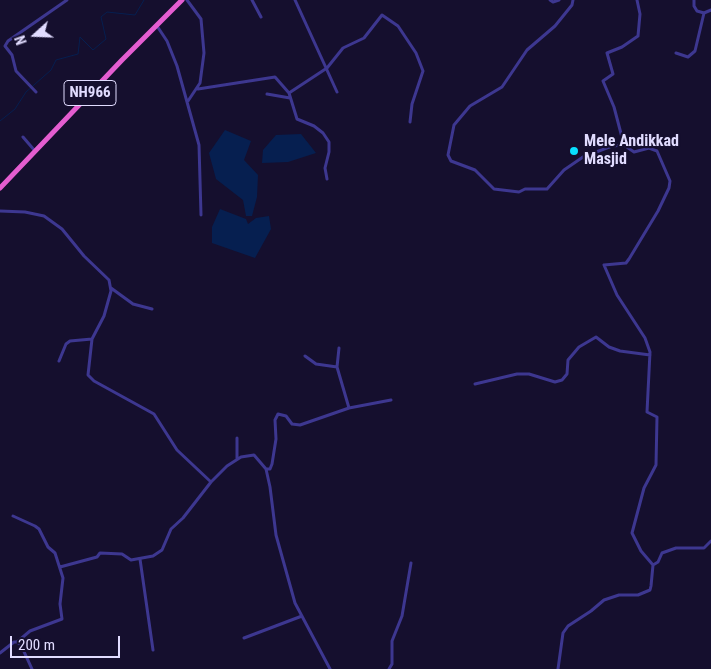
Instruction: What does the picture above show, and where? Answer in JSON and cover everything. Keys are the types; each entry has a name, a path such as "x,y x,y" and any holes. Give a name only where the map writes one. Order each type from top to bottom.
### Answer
{"highway":[{"name":"NH966","path":"0,188 182,0"}],"street":[{"path":"35,90 16,71 12,55 5,46 8,41 67,0"},
{"path":"186,0 202,19 203,74 198,89 188,102"},
{"path":"252,0 261,17"},
{"path":"295,0 337,92"},
{"path":"550,0 553,2 559,0"},
{"path":"558,669 564,633 568,626 592,611 604,600 619,595 638,595 650,590 653,565 641,551 632,533 644,488 656,465 657,417 647,412 650,355 644,338 617,294 604,265 626,263 662,203 670,181 657,152 649,148 634,152 624,145 612,146 583,157 564,170 547,189 525,189 519,192 494,189 475,170 451,161 448,155 454,125 458,119 470,106 502,87 527,50 554,26 572,5 573,0"},
{"path":"624,145 614,107 603,81 613,74 607,53 622,47 638,36 640,14 637,0"},
{"path":"694,0 694,6 697,11 704,14"},
{"path":"676,53 688,57 695,51 704,14 711,10"},
{"path":"268,94 290,96 327,68 344,48 367,35 371,26 382,15 394,22 416,52 423,71 412,104 410,122"},
{"path":"156,26 167,41 188,102 201,153 199,176 201,215"},
{"path":"198,89 268,77 279,81 290,96 297,119 314,126 323,133 329,142 329,152 325,168 327,179"},
{"path":"23,136 36,152"},
{"path":"0,211 25,212 44,216 62,229 94,267 107,277 111,288 133,304 152,309"},
{"path":"111,288 104,316 92,339 88,375 105,388 154,414 177,450 211,482"},
{"path":"475,384 517,374 529,374 555,382 562,380 567,374 568,360 579,347 596,337 614,349 650,355"},
{"path":"59,361 66,344 70,341 92,339"},
{"path":"339,348 336,367 349,408"},
{"path":"305,356 316,364 336,367"},
{"path":"266,469 270,469 272,464 276,439 275,420 278,414 286,416 292,424 300,425 349,408 391,400"},
{"path":"237,438 237,460"},
{"path":"60,567 97,557 100,553 122,554 130,560 152,556 162,550 171,529 183,518 211,482 227,466 237,460 254,455 266,469 276,535 295,603 330,669"},
{"path":"0,653 14,642 17,642 30,630 62,619 60,604 62,578 55,553 48,547 39,529 13,516"},
{"path":"653,565 658,562 662,553 676,548 704,548 711,541"},
{"path":"140,559 153,650"},
{"path":"389,669 392,664 392,642 402,616 411,563"},
{"path":"244,638 302,616"},
{"path":"17,642 21,645 32,669"}],"water":[{"path":"225,130 251,141 244,160 258,175 257,197 252,216 246,216 243,200 216,179 209,153"},
{"path":"301,134 316,153 288,162 262,163 263,150 276,135"},
{"path":"220,209 246,219 248,224 256,218 269,216 271,229 255,258 212,243 212,227"}],"waterway":[{"path":"0,121 15,109 26,92 51,70 56,60 78,54 80,37 93,50 106,39 101,17 107,12 135,15 144,0"}],"place":[{"name":"Mele Andikkad Masjid","path":"574,151"}]}
